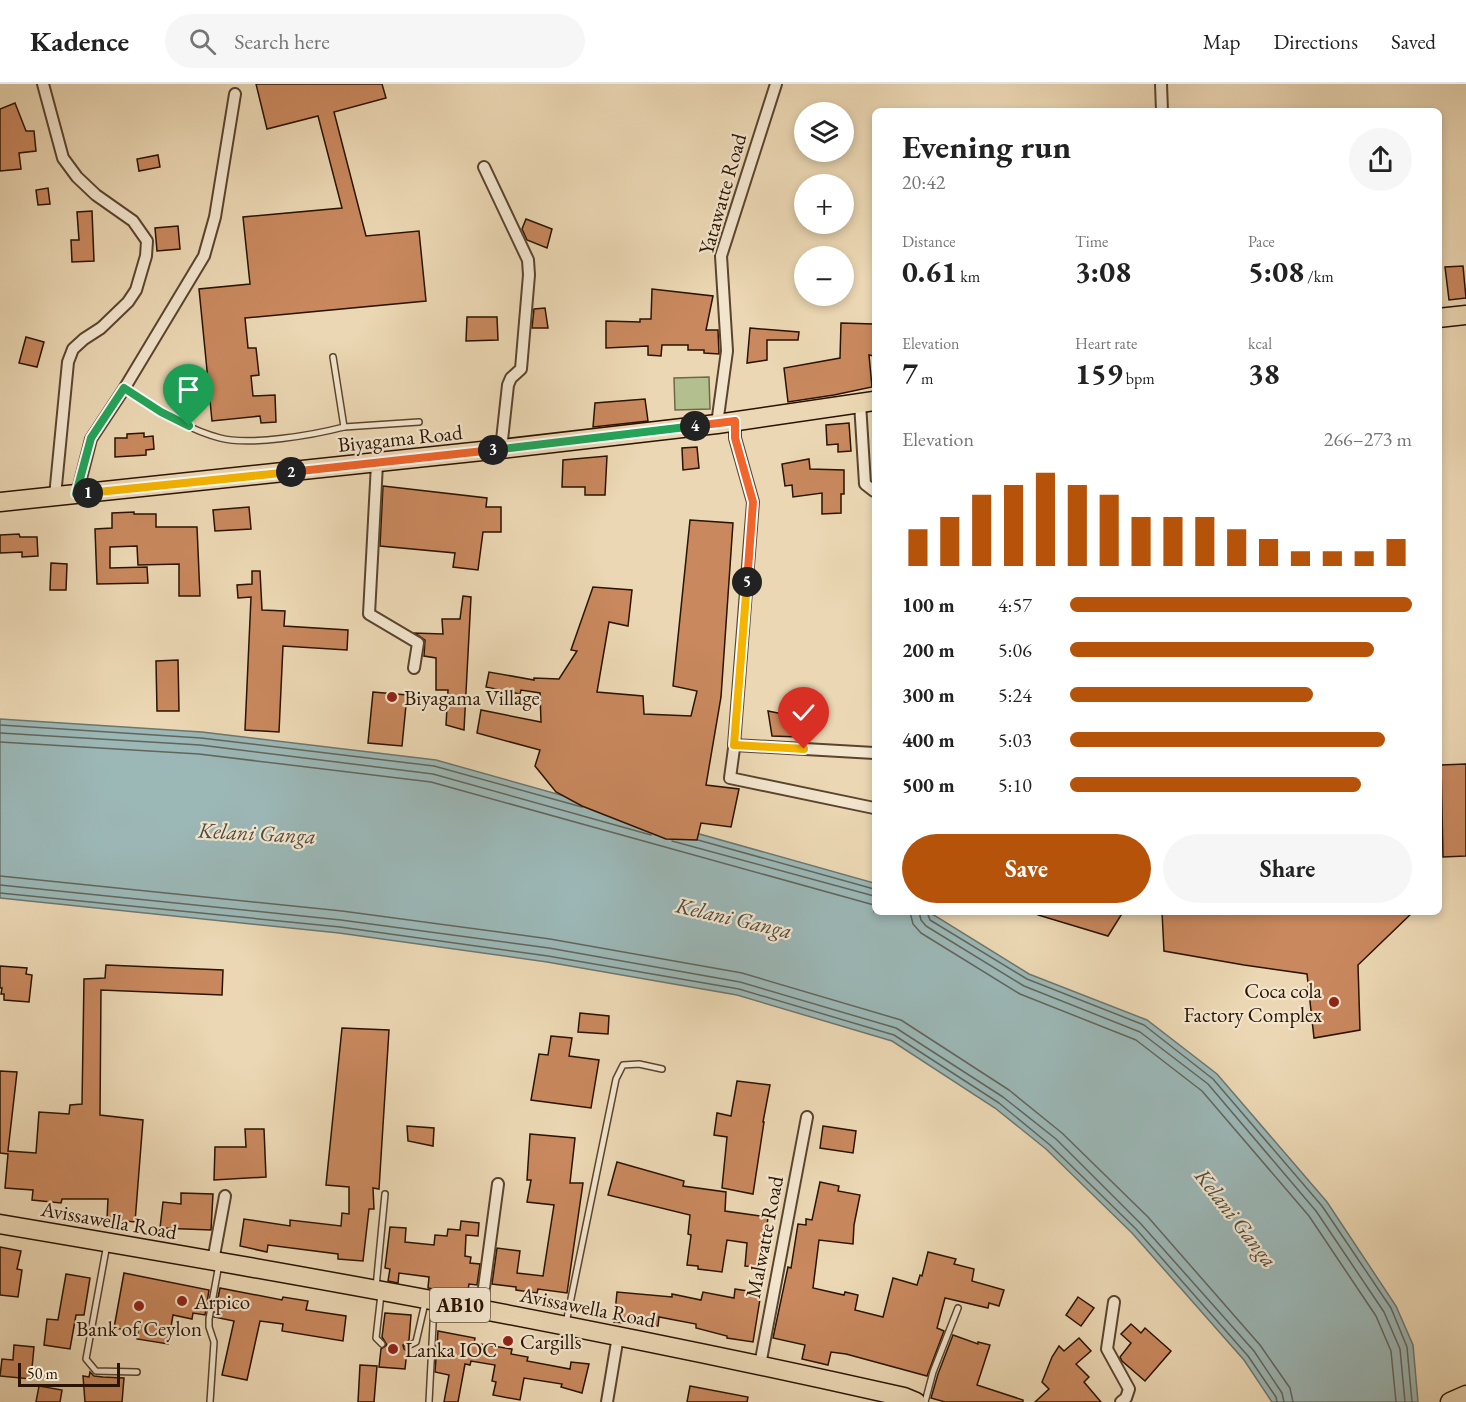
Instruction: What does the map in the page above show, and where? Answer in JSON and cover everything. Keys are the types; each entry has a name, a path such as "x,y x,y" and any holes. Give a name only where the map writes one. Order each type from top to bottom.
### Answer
{"main road":[{"path":"1442,318 1466,315"},
{"name":"Biyagama Road","path":"0,502 376,464 726,423 867,402"},
{"name":"Avissawella Road","path":"0,1224 379,1289 565,1324 760,1365 907,1400"},
{"path":"1450,1402 1466,1395"}],"street":[{"path":"43,84 63,158 77,177 96,195 133,221 147,241 146,256 136,290 128,302 101,328 73,349 68,362 54,496"},
{"name":"Yatawatte Road","path":"776,84 721,256 727,351 726,423 735,438 753,502 735,741 730,778 872,808"},
{"path":"1161,84 1162,108"},
{"path":"76,494 91,438 204,256 215,217 235,94"},
{"path":"484,167 528,260 529,275 521,369 511,378 508,385 501,449"},
{"path":"867,402 865,483 872,488"},
{"path":"376,464 369,614 418,643 414,668"},
{"path":"735,741 734,745 872,753"},
{"name":"Malwatte Road","path":"760,1365 807,1117"},
{"path":"481,1310 498,1184"},
{"path":"216,1262 225,1196"},
{"path":"1114,1302 1107,1349 1129,1389 1126,1398 1121,1402"},
{"path":"607,1402 618,1335"}],"lane":[{"path":"333,357 344,427"},
{"path":"124,388 161,412 220,438 255,441 325,432 344,427 419,422"},
{"path":"565,1324 616,1079 622,1065 639,1064 662,1069"},
{"path":"382,1344 376,1338 385,1194"},
{"path":"108,1242 86,1359 96,1371 137,1372"},
{"path":"210,1402 214,1342 209,1319 216,1262"},
{"path":"408,1346 416,1342 430,1300"},
{"path":"429,1402 430,1300"},
{"path":"925,1402 933,1372 958,1308"}],"green space":[{"path":"709,377 710,409 675,410 674,378"}],"water":[{"name":"Kelani Ganga","path":"0,719 202,732 436,760 872,882 872,915 934,915 1029,974 1147,1020 1217,1074 1327,1202 1396,1306 1413,1345 1418,1402 1272,1402 1244,1360 1132,1233 1046,1149 995,1108 892,1041 737,995 547,962 339,933 0,898"}],"building":[{"path":"256,84 382,84 386,98 334,112 366,236 419,231 426,301 245,318 248,348 256,348 259,375 251,376 253,396 275,395 276,422 261,423 260,416 212,421 199,289 250,284 243,217 342,208 318,116 267,129"},
{"path":"15,103 26,131 34,131 36,151 19,153 21,169 0,171 0,109"},
{"path":"158,155 160,167 139,171 137,159"},
{"path":"48,188 50,204 38,205 36,190"},
{"path":"92,211 94,261 72,262 71,240 79,240 77,212"},
{"path":"526,219 552,229 547,248 527,240 522,229"},
{"path":"178,226 180,249 157,251 155,228"},
{"path":"1463,266 1466,298 1449,300 1445,267"},
{"path":"652,289 713,296 706,330 718,330 719,354 704,353 704,350 688,350 688,345 662,345 661,356 648,355 648,346 606,348 606,321 640,322 640,319 651,319"},
{"path":"545,308 548,328 532,328 534,309"},
{"path":"467,317 497,317 498,340 466,341"},
{"path":"841,323 872,324 872,356 869,355 872,387 788,402 784,368 840,358"},
{"path":"750,328 799,332 798,340 767,340 767,360 747,363"},
{"path":"26,337 44,342 37,367 19,363"},
{"path":"645,399 648,421 593,427 595,403"},
{"path":"849,423 851,451 838,452 838,444 827,445 826,425"},
{"path":"144,433 144,437 153,436 154,449 146,450 146,455 115,457 115,438 127,438 127,434"},
{"path":"697,447 699,468 683,470 682,448"},
{"path":"607,456 605,495 585,495 585,487 562,487 563,460"},
{"path":"809,459 810,469 844,470 841,513 822,514 822,493 793,497 792,485 785,486 782,464"},
{"path":"383,486 487,498 486,507 501,507 501,532 483,532 478,570 453,567 455,553 380,546"},
{"path":"249,507 251,529 215,531 213,510"},
{"path":"134,512 134,514 156,514 156,527 197,527 200,596 179,596 179,564 138,565 137,546 110,547 110,568 147,567 148,583 97,584 95,529 112,528 112,513"},
{"path":"690,520 733,523 721,697 706,785 739,789 731,827 701,823 697,840 666,839 582,806 556,792 535,766 540,750 477,733 481,710 541,722 540,693 521,690 520,694 486,687 489,672 534,680 534,678 559,679 577,651 571,650 593,587 632,590 628,626 609,622 597,692 643,696 644,714 691,716 697,691 673,686"},
{"path":"19,534 20,537 37,537 38,556 22,557 22,552 0,553 0,535"},
{"path":"51,563 67,564 66,590 50,590"},
{"path":"252,571 260,571 262,610 285,611 284,626 348,630 347,650 283,646 279,732 245,730 251,597 238,598 237,585 252,584"},
{"path":"463,596 471,597 464,730 446,725 448,690 436,690 436,658 424,656 425,640 415,633 443,634 442,619 460,619"},
{"path":"178,660 179,711 157,711 156,661"},
{"path":"373,692 407,695 402,746 368,743"},
{"path":"768,711 803,718 800,737 772,736"},
{"path":"1466,764 1466,856 1443,857 1442,765"},
{"path":"1038,915 1121,915 1108,936"},
{"name":"Coca cola Factory Complex","path":"1162,915 1410,915 1358,965 1360,1030 1314,1038 1307,974 1164,951"},
{"path":"106,965 223,970 222,995 101,990 100,1115 143,1120 135,1222 107,1219 108,1199 62,1199 61,1203 32,1200 33,1190 5,1188 8,1154 0,1153 0,1071 17,1072 8,1151 36,1153 39,1112 69,1114 70,1105 82,1104 84,979 105,978"},
{"path":"0,966 27,968 26,974 32,975 29,1002 4,1000 4,994 1,994 2,988 0,988"},
{"path":"580,1013 609,1016 608,1034 578,1032"},
{"path":"342,1028 389,1030 379,1189 373,1188 374,1209 369,1209 363,1261 338,1259 338,1254 268,1245 267,1252 240,1246 244,1219 290,1226 290,1220 341,1226 342,1213 349,1214 349,1187 326,1185"},
{"path":"551,1036 572,1038 569,1056 599,1060 591,1108 531,1100 539,1054 548,1055"},
{"path":"737,1081 770,1085 753,1194 722,1188 727,1137 714,1135 717,1113 731,1116"},
{"path":"407,1126 434,1128 433,1146 408,1141"},
{"path":"823,1126 856,1131 853,1153 820,1148"},
{"path":"245,1129 264,1129 266,1177 214,1180 215,1147 246,1147"},
{"path":"530,1134 575,1138 570,1183 583,1183 567,1293 538,1289 537,1293 492,1284 497,1248 520,1251 517,1273 543,1276 554,1205 527,1202 531,1180 527,1180"},
{"path":"617,1162 684,1181 683,1186 726,1192 725,1211 768,1217 762,1267 745,1266 747,1243 727,1240 722,1272 687,1265 691,1235 688,1234 690,1215 608,1195"},
{"path":"820,1182 839,1186 838,1191 860,1195 853,1244 819,1240 813,1288 844,1295 845,1292 858,1295 855,1310 883,1317 893,1278 917,1285 920,1275 922,1276 928,1252 956,1259 954,1264 974,1269 972,1281 1004,1290 999,1306 989,1303 988,1308 945,1298 937,1328 944,1331 927,1376 846,1354 831,1352 828,1365 802,1359 805,1345 773,1338 788,1267 791,1268 798,1224 806,1225 806,1219 812,1220"},
{"path":"181,1193 213,1194 211,1230 160,1228 163,1202 181,1204"},
{"path":"461,1221 479,1223 478,1236 466,1235 465,1256 471,1257 470,1263 480,1264 477,1285 469,1284 467,1295 428,1288 429,1277 399,1273 398,1283 388,1281 390,1269 385,1268 390,1227 406,1228 405,1242 434,1245 435,1235 447,1236 448,1229 460,1230"},
{"path":"0,1247 21,1251 17,1269 22,1270 18,1297 0,1295"},
{"path":"124,1273 209,1290 205,1315 193,1313 192,1319 173,1315 168,1344 137,1339 138,1332 114,1328"},
{"path":"66,1274 90,1278 84,1315 76,1315 70,1349 44,1345 47,1319 58,1320"},
{"path":"220,1288 282,1300 283,1297 308,1301 306,1310 346,1316 343,1341 282,1331 283,1324 260,1321 247,1380 222,1375 234,1321 214,1317"},
{"path":"735,1289 761,1293 753,1342 727,1338 727,1336 696,1328 696,1324 659,1317 658,1326 614,1322 617,1292 672,1297 672,1294 701,1300 703,1292 734,1298"},
{"path":"1078,1297 1094,1308 1081,1326 1066,1315"},
{"path":"385,1313 411,1315 409,1340 403,1345 407,1351 405,1369 379,1367 381,1349 387,1345 382,1337"},
{"path":"1131,1324 1141,1333 1145,1328 1171,1351 1145,1381 1120,1357 1131,1343 1121,1334"},
{"path":"438,1331 475,1338 474,1343 512,1349 511,1354 528,1357 527,1361 570,1369 571,1362 589,1364 582,1393 561,1387 562,1384 524,1378 520,1400 493,1395 496,1382 492,1381 495,1365 471,1361 470,1365 465,1364 458,1402 444,1402 449,1375 435,1372"},
{"path":"953,1335 978,1344 978,1342 990,1345 977,1385 1023,1400 1023,1402 945,1402 931,1398"},
{"path":"1079,1338 1091,1351 1076,1364 1089,1377 1084,1382 1101,1402 1035,1402 1049,1389 1042,1382 1059,1346 1064,1351"},
{"path":"14,1345 34,1347 31,1379 0,1376 2,1359 13,1360"},
{"path":"360,1365 377,1366 374,1402 358,1402"},
{"path":"90,1372 94,1376 124,1378 122,1402 85,1402 83,1376 89,1377"},
{"path":"39,1386 62,1390 60,1402 36,1402"},
{"path":"690,1386 748,1397 747,1402 687,1402"}],"place":[{"name":"Biyagama Village","path":"392,697"},
{"name":"Coca cola Factory Complex","path":"1334,1002"},
{"name":"Arpico","path":"182,1301"},
{"name":"Bank of Ceylon","path":"139,1306"},
{"name":"Cargills","path":"508,1341"},
{"name":"Lanka IOC","path":"393,1349"}],"route":[{"path":"189,426 161,412 124,388 91,438 76,494 376,464 735,421 735,438 753,502 734,745 804,749"}]}
